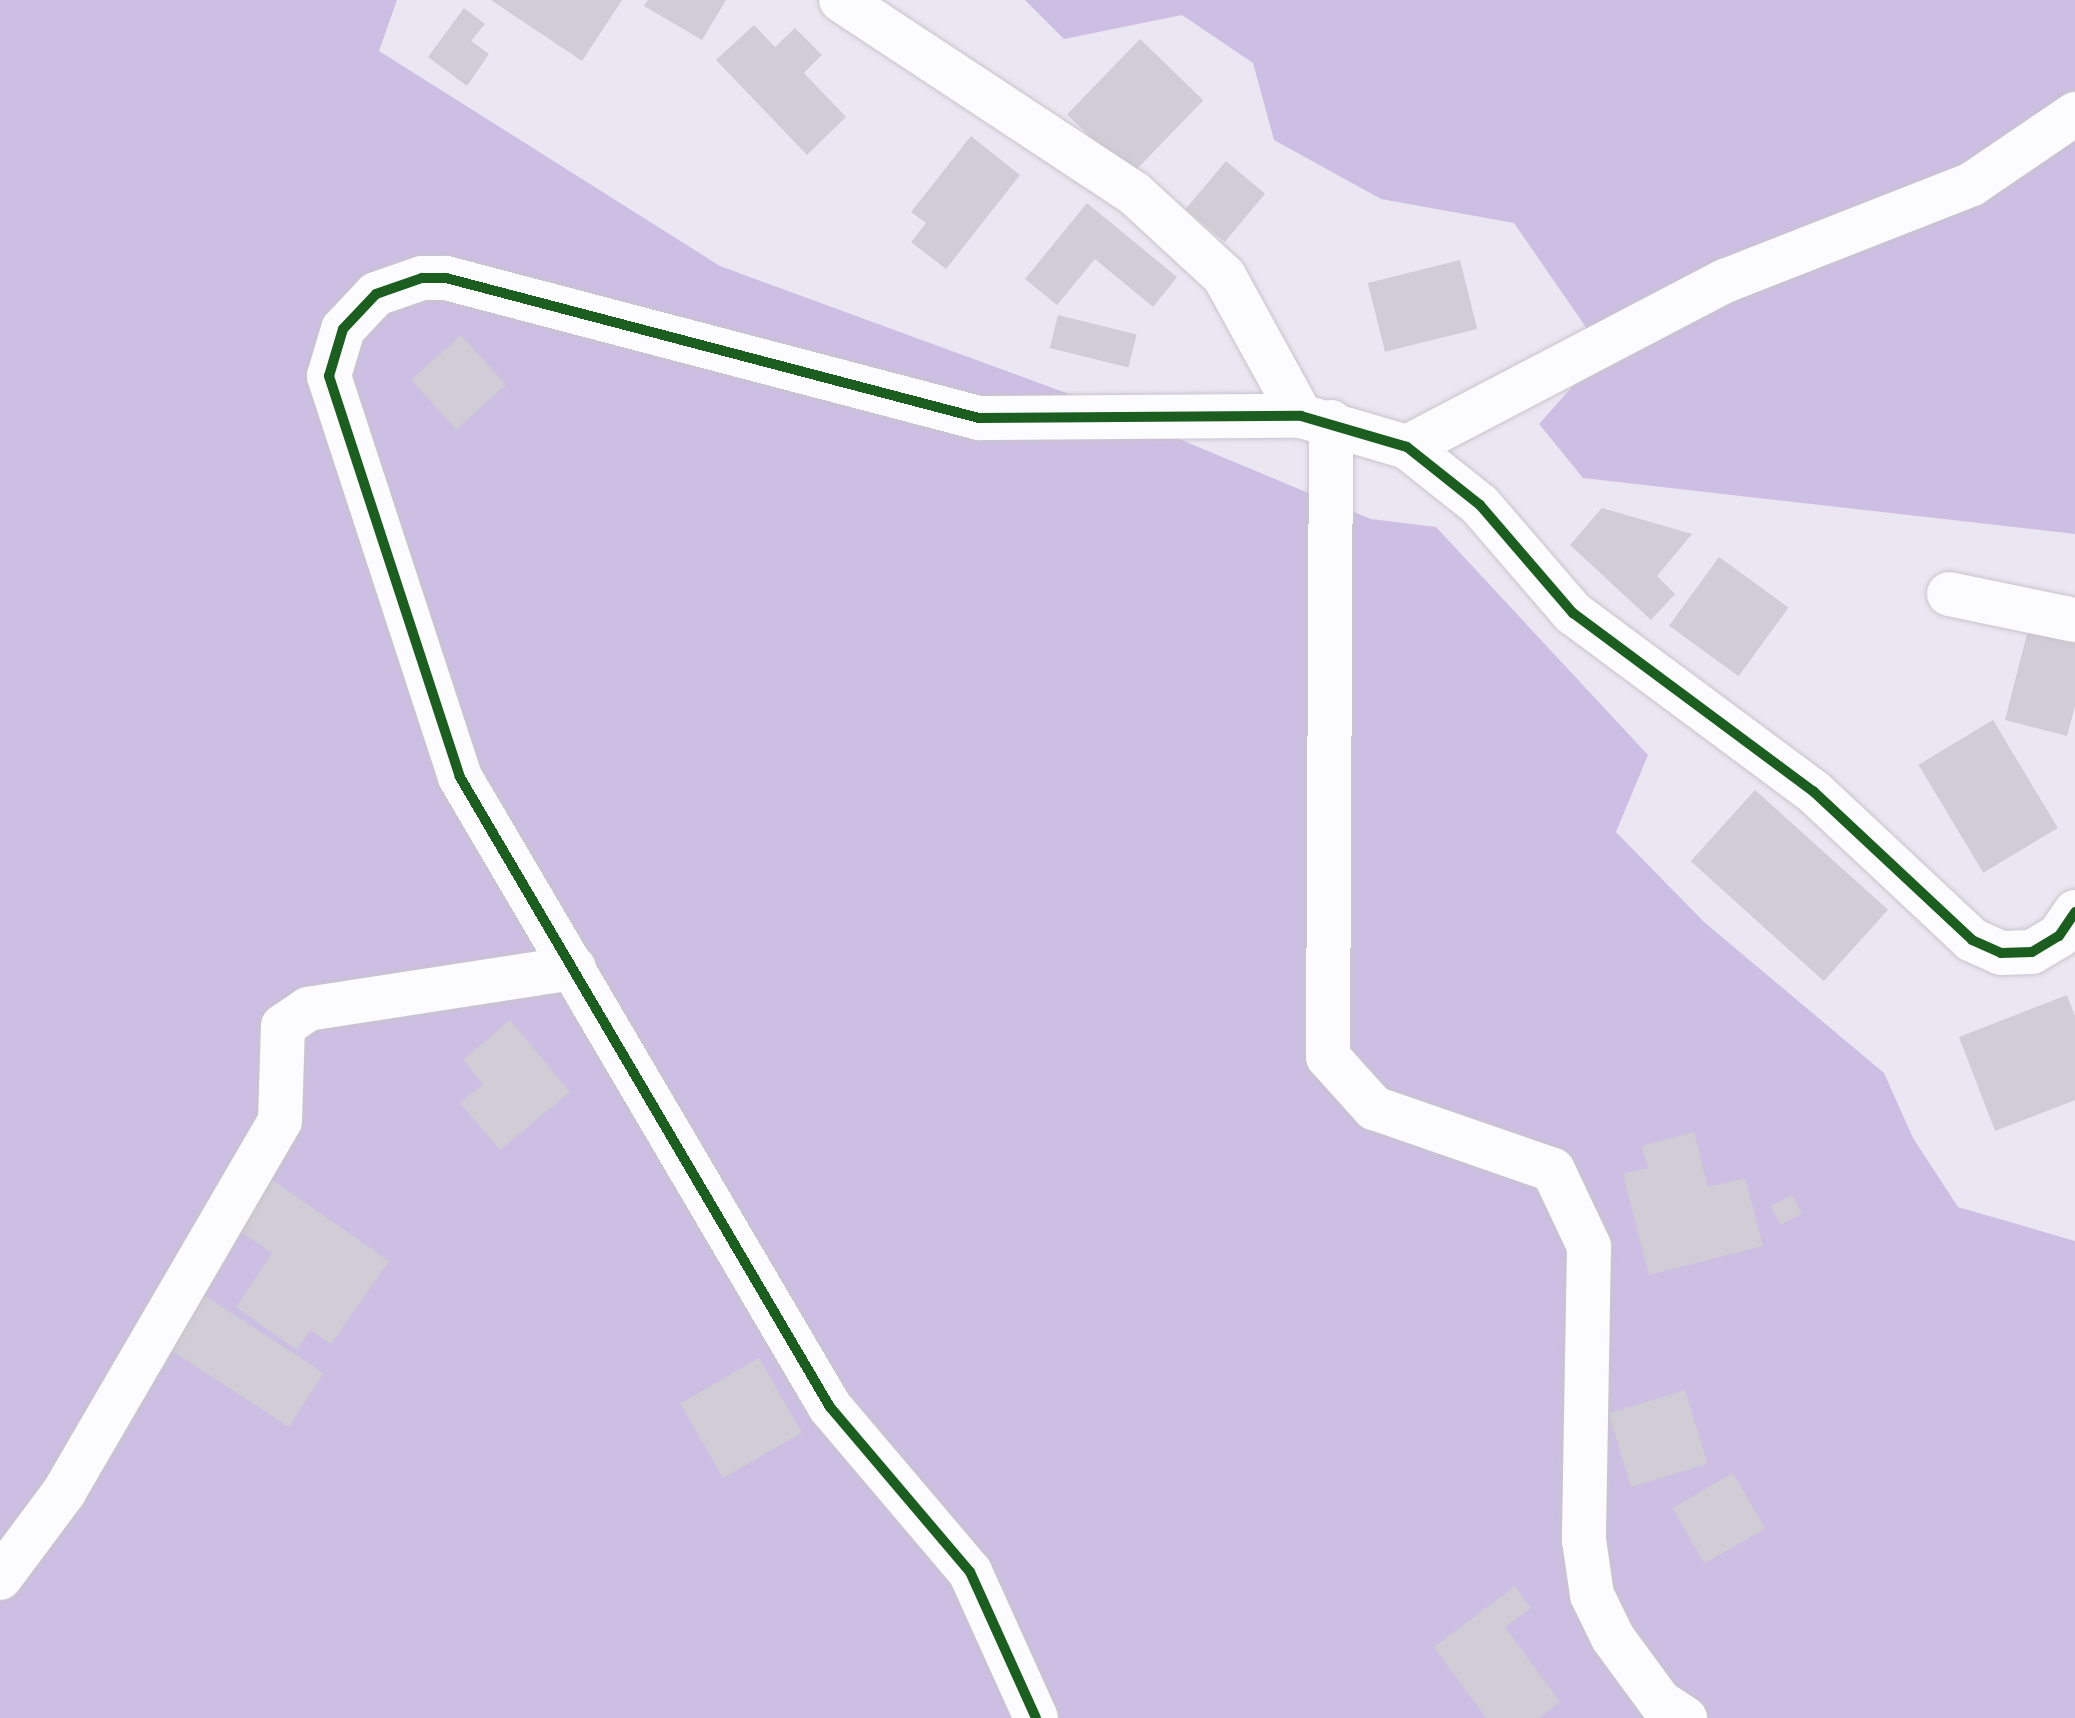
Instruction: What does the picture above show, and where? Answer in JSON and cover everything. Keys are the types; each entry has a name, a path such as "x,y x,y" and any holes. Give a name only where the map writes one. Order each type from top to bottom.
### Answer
{"street":[{"path":"841,0 1134,193 1224,276 1316,419 1328,1057 1374,1108 1553,1170 1589,1246 1584,1540 1592,1595 1660,1702 1685,1718"},
{"path":"1407,447 1725,281 1972,184 2075,114"},
{"path":"1036,1718 970,1572 830,1407 460,777 329,376 343,329 376,294 410,280 446,278 979,418 1316,419 1407,447 1480,505 1573,613 1813,791 1972,940 2001,953 2032,952 2059,936 2075,912"},
{"path":"1949,594 2075,620"},
{"path":"0,1578 64,1492 280,1121 283,1026 308,1009 574,968"}],"shaded area":[{"path":"0,0 397,0 379,51 720,266 1088,401 1371,519 1436,527 1648,755 1616,832 1704,922 1884,1073 1913,1138 1958,1207 2075,1241 2075,1718 0,1718"},
{"path":"1025,0 2075,0 2075,534 1583,478 1539,424 1603,352 1514,223 1381,199 1274,140 1253,63 1182,15 1064,39"}],"building":[{"path":"491,0 622,0 582,61"},
{"path":"648,0 726,0 702,40 644,6"},
{"path":"464,8 485,24 471,41 489,54 467,86 428,57"},
{"path":"754,25 775,47 795,28 822,55 804,73 846,117 807,155 716,60"},
{"path":"1140,39 1203,100 1130,176 1067,115"},
{"path":"971,136 1020,175 946,269 911,242 926,223 911,212"},
{"path":"1226,161 1265,194 1225,242 1186,209"},
{"path":"1087,203 1177,277 1153,307 1095,259 1057,305 1025,279"},
{"path":"1460,260 1477,329 1385,352 1368,283"},
{"path":"1058,315 1137,335 1128,368 1050,348"},
{"path":"461,335 506,385 456,430 411,380"},
{"path":"1602,508 1692,534 1657,576 1675,594 1651,620 1570,545"},
{"path":"1719,557 1789,608 1739,676 1669,626"},
{"path":"2031,618 2075,629 2075,706 2067,736 2005,720"},
{"path":"1993,720 2058,828 1983,873 1918,765"},
{"path":"1755,790 1888,910 1824,981 1691,861"},
{"path":"2067,995 2075,1016 2075,1100 1995,1131 1959,1037"},
{"path":"510,1020 570,1092 500,1150 460,1103 483,1084 463,1060"},
{"path":"1694,1132 1708,1187 1745,1178 1763,1246 1649,1275 1623,1174 1648,1168 1642,1146"},
{"path":"271,1179 389,1261 331,1344 310,1330 297,1350 236,1307 272,1253 237,1229"},
{"path":"1792,1195 1802,1214 1781,1225 1771,1206"},
{"path":"202,1294 324,1373 289,1427 167,1348"},
{"path":"759,1358 802,1432 723,1478 680,1404"},
{"path":"1685,1390 1708,1464 1631,1487 1608,1413"},
{"path":"1733,1473 1765,1528 1704,1563 1672,1508"},
{"path":"1515,1586 1531,1608 1505,1627 1560,1702 1539,1718 1486,1718 1434,1647"}],"cycle path":[{"path":"1036,1718 970,1572 830,1407 460,777 329,376 343,329 376,294 422,278 446,278 979,418 1301,416 1407,447 1480,505 1573,613 1813,791 1972,940 2001,953 2032,952 2059,936 2075,912"}]}
